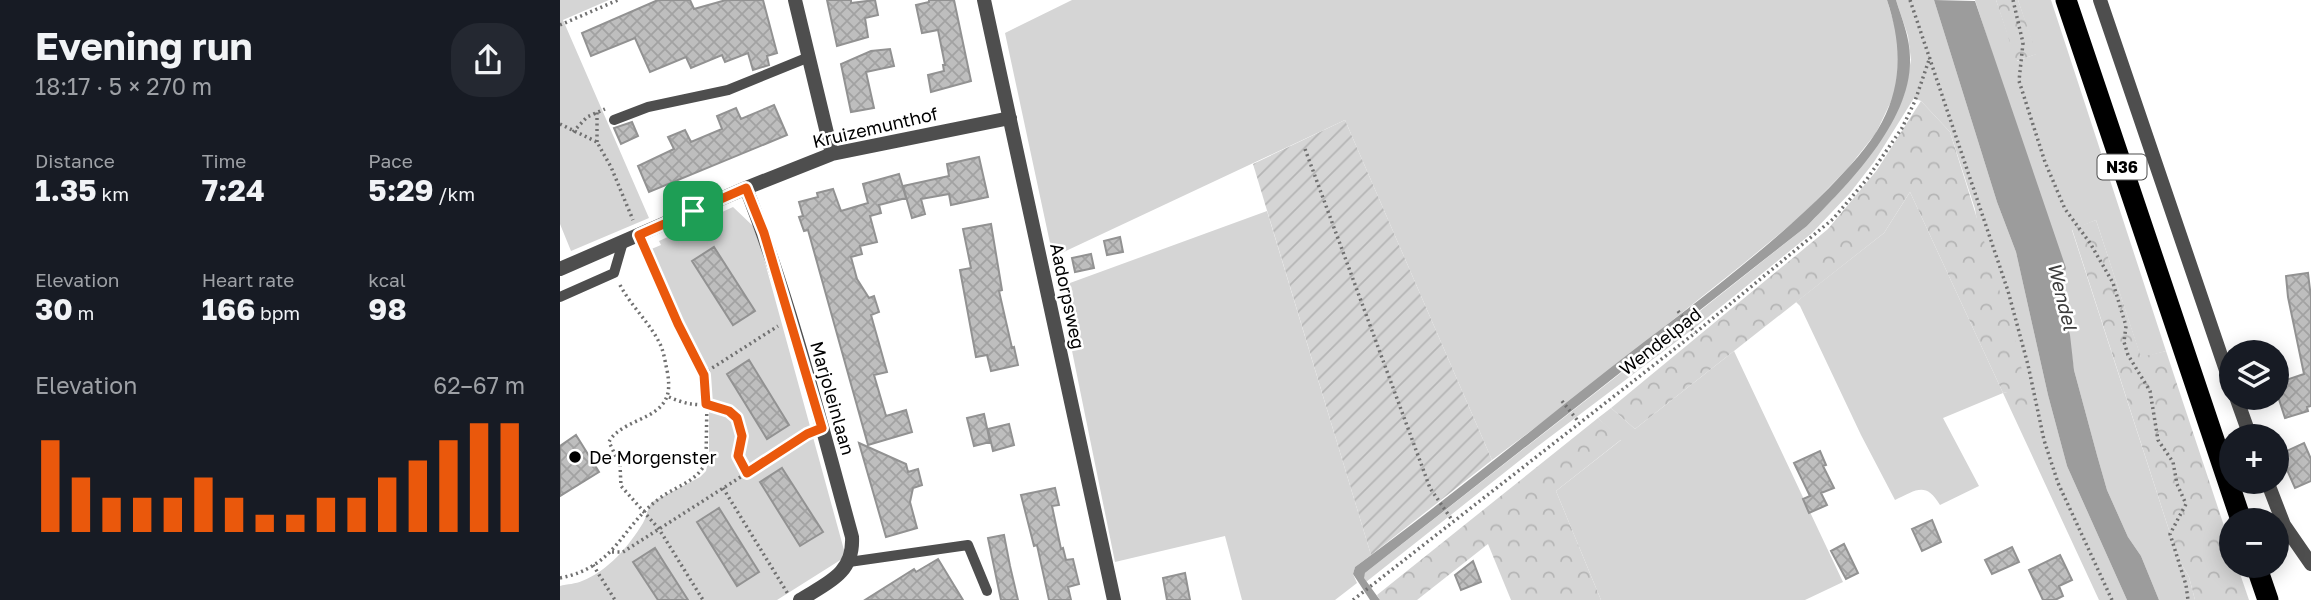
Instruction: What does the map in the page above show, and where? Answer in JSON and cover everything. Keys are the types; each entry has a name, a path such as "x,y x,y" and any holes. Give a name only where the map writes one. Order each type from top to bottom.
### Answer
{"highway":[{"name":"N36","path":"2066,0 2237,508"},
{"path":"2260,578 2268,600"}],"street":[{"path":"795,0 832,154"},
{"name":"Aadorpsweg","path":"984,0 1114,600"},
{"path":"2100,0 2219,350"},
{"name":"Kruizemunthof","path":"560,269 746,188 832,154 1010,118"},
{"name":"Marjoleinlaan","path":"746,188 764,233 822,428 852,537 853,549 849,562"},
{"path":"2272,494 2284,525 2310,560"},
{"path":"800,600 836,577 849,562"}],"lane":[{"path":"614,120 648,107 728,90 809,57"},
{"path":"560,297 614,273 623,242"},
{"path":"849,562 968,545 987,590"}],"path":[{"path":"560,25 618,0"},
{"path":"1910,0 2008,291 2044,440 2058,483 2112,600"},
{"path":"2013,0 2023,43 2019,81 2045,162 2065,209 2090,243 2113,283 2126,326 2124,342 2128,355 2150,391 2155,431 2173,462 2177,484 2186,504 2170,534 2186,584 2188,600"},
{"name":"Wendelpad","path":"1353,600 1695,333 1832,219 1867,179 1902,128 1930,58"},
{"path":"573,132 587,117 608,108 614,120"},
{"path":"560,578 582,572 610,552 659,498 701,472 706,462 704,375 678,324 611,167 597,142 597,112"},
{"path":"560,124 597,142"},
{"path":"1305,149 1430,488 1453,521"},
{"path":"620,284 629,302 660,344 670,384 668,397 656,411 615,433 609,442 620,465 621,485 659,529 703,600"},
{"path":"1678,311 1695,333"},
{"path":"704,375 790,318"},
{"path":"668,397 688,404 706,404 729,411 737,418 742,436 738,456 747,473"},
{"path":"1562,401 1579,422"},
{"path":"610,552 623,552 807,434 822,428"},
{"path":"723,488 792,600"},
{"path":"593,565 615,600"}],"green space":[{"path":"560,0 609,0 563,20 649,218 571,251 560,224"},
{"path":"1072,0 1887,0 1898,37 1899,59 1895,93 1876,133 1849,167 1801,216 1585,390 1492,460 1345,120 1053,257 1005,33"},
{"path":"1896,0 1934,0 1997,202 2016,252 2067,466 2127,600 2099,600 2003,393 2007,392 1975,209 1950,132 1921,101 1914,98 1874,162 1850,193 1812,233 1697,326 1538,446 1366,582 1363,578 1365,573 1807,226 1832,200 1889,127 1904,95 1911,60 1908,36"},
{"path":"1975,0 1996,0 2017,61 2036,54 2018,0 2051,0 2166,351 2141,358 2096,220 2072,230 2178,558 2189,577 2195,600 2159,600 2141,556 2128,537 2107,490 2074,370 2066,317 2009,105"},
{"path":"1996,0 2018,0 2037,54 2016,61"},
{"path":"1921,101 1950,132 2015,340 2030,405 2018,411 2008,392 2003,393 1910,192 1884,233 1635,429 1611,408 1828,229 1877,170"},
{"path":"1345,120 1492,460 1371,555 1253,164"},
{"path":"1910,192 2003,393 1943,418 1979,486 1940,505 1935,497 1925,490 1915,491 1895,500 1796,302 1884,233"},
{"path":"733,207 753,226 761,248 844,550 842,559 777,600 560,600 560,586 592,577 617,557 643,523 652,502 700,477 706,471 709,457 709,403 696,361 649,250 661,245 659,241"},
{"path":"1267,211 1371,555 1355,567 1353,574 1357,583 1335,600 1242,600 1225,536 1115,562 1059,287"},
{"path":"2096,220 2141,357 2166,351 2219,511 2219,578 2241,578 2249,600 2195,600 2189,577 2178,558 2072,229"},
{"path":"1734,351 1843,582 1805,600 1601,600 1556,491 1621,440 1598,418 1611,408 1635,429"},
{"path":"1598,418 1622,439 1556,491 1601,600 1511,600 1488,544 1417,600 1380,600 1377,595"}],"shaded area":[{"path":"1887,0 1896,0 1907,36 1910,51 1908,82 1901,105 1889,128 1875,150 1841,191 1807,226 1365,573 1364,578 1380,600 1370,600 1353,574 1355,567 1750,259 1803,213 1858,157 1882,122 1897,77 1895,31"},
{"path":"1934,0 1975,1 2066,268 2058,290 2070,335 2074,370 2107,490 2128,537 2141,556 2159,600 2127,600 2067,466 2016,252 1997,202"}],"building":[{"path":"658,0 690,0 694,9 726,0 763,0 777,53 767,56 769,65 753,70 748,53 725,62 722,55 691,68 686,57 650,72 635,38 591,56 582,33"},
{"path":"827,0 851,0 851,3 875,0 878,15 865,18 868,37 837,46"},
{"path":"929,0 954,0 971,81 931,92 928,75 944,71 945,65 938,30 922,33 916,5"},
{"path":"890,49 894,66 866,72 874,108 851,112 841,64 871,51"},
{"path":"774,105 787,135 649,192 638,166 674,149 668,137 685,130 691,142 722,129 717,116 736,108 741,119"},
{"path":"632,122 638,136 621,144 614,128"},
{"path":"979,157 988,197 951,205 949,194 921,199 925,214 912,218 903,186 949,176 947,164"},
{"path":"899,174 906,198 879,205 881,213 870,216 877,242 860,246 862,254 851,257 857,279 869,298 874,296 879,312 871,315 887,372 874,375 886,416 906,410 912,432 868,445 808,230 804,231 799,217 803,216 799,202 818,197 817,193 833,189 841,211 868,203 863,184"},
{"path":"991,224 1002,290 999,291 1018,365 991,371 987,355 976,357 960,270 971,268 963,229"},
{"path":"1120,237 1123,252 1107,255 1104,241"},
{"path":"714,247 755,311 733,325 692,261"},
{"path":"1091,254 1094,268 1075,272 1072,258"},
{"path":"2308,273 2311,298 2311,406 2307,407 2308,411 2285,418 2282,410 2289,410 2289,379 2304,374 2286,276"},
{"path":"749,360 789,425 767,439 727,374"},
{"path":"984,414 990,442 974,446 967,418"},
{"path":"1009,424 1014,445 993,451 988,429"},
{"name":"De Morgenster","path":"576,435 599,472 560,496 560,446"},
{"path":"859,443 906,464 908,472 918,469 922,485 913,488 910,502 917,528 886,537"},
{"path":"2304,443 2311,459 2311,481 2295,488 2289,474 2289,450"},
{"path":"1820,451 1826,465 1823,466 1834,488 1821,493 1827,505 1809,513 1803,499 1810,496 1794,463"},
{"path":"782,468 823,532 800,546 760,482"},
{"path":"1055,488 1059,505 1052,506 1061,549 1063,548 1066,560 1073,559 1079,584 1068,587 1071,600 1049,600 1037,545 1034,546 1021,495"},
{"path":"719,508 759,572 737,586 697,522"},
{"path":"1932,520 1941,542 1922,551 1912,529"},
{"path":"1004,535 1018,600 1001,600 988,538"},
{"path":"1844,544 1858,573 1846,579 1831,551"},
{"path":"2012,547 2019,562 1992,574 1985,560"},
{"path":"655,548 688,600 658,600 633,562"},
{"path":"2060,555 2072,580 2059,586 2063,596 2055,600 2043,600 2029,570"},
{"path":"938,559 963,600 865,600 914,569 916,572"},
{"path":"1473,561 1481,582 1461,590 1455,575"},
{"path":"1185,573 1190,600 1167,600 1163,578"}],"place":[{"name":"De Morgenster","path":"575,457"}],"route":[{"path":"746,188 764,233 822,428 807,434 747,473 738,456 742,436 737,418 729,411 706,404 704,375 678,324 639,235 693,211 746,188"}],"water label":[{"name":"Wendel","path":"2063,296"}]}
